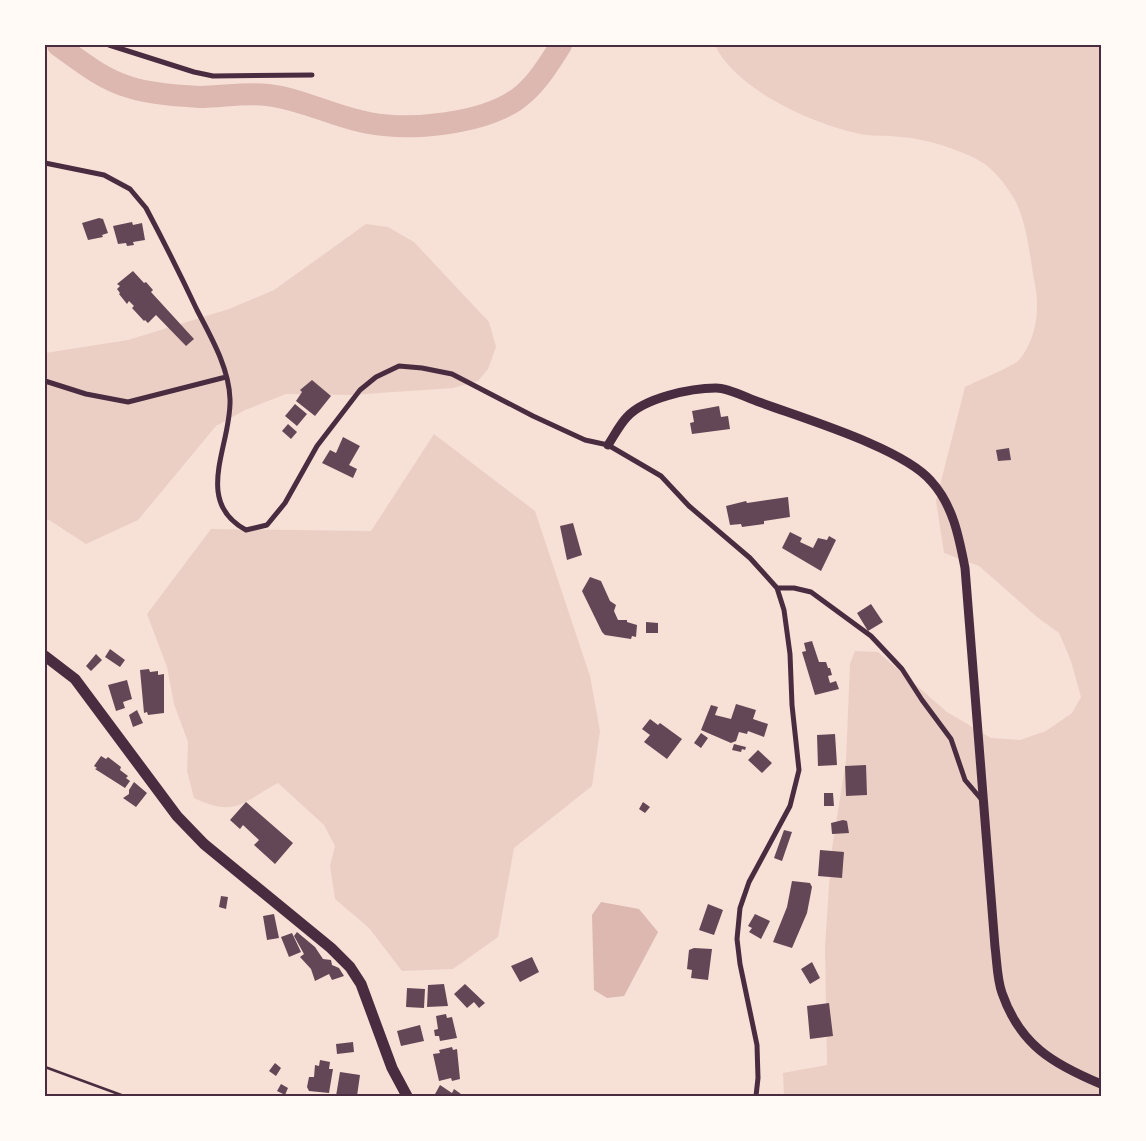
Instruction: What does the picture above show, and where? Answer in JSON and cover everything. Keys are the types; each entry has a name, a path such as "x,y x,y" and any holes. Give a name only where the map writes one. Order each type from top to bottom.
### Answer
{"main road":[{"path":"45,656 75,679 177,816 204,844 330,948 350,967 360,984 392,1068 407,1096"}],"street":[{"path":"109,45 194,72 213,76 312,76"},
{"path":"45,163 104,175 130,188 146,208 216,348 226,377 230,410 216,483 221,504 232,522 246,530 267,525 284,503 317,446 360,390 376,376 399,366 422,368 452,374 533,416 585,440 608,445 661,476 689,506 750,558 777,588 784,610 790,654 792,705 798,770 790,806 749,882 740,908 737,939 740,964 758,1045 756,1096"},
{"path":"45,381 86,394 128,402 226,377"},
{"path":"608,445 627,417 644,403 676,394 717,388 869,444 913,466 930,479 945,499 951,512 959,537 963,560 995,947 1002,992 1017,1027 1042,1053 1066,1070 1101,1084"},
{"path":"777,588 794,588 811,592 878,643 902,669 951,739 965,780 984,803"}],"path":[{"path":"45,1067 124,1096"}],"shaded area":[{"path":"715,45 1101,45 1101,1096 784,1096 783,1073 827,1065 825,948 831,855 846,760 850,664 855,651 878,652 947,712 991,738 1020,740 1046,731 1072,713 1081,697 1071,661 1059,633 1037,617 979,566 944,553 936,501 965,387 1019,360 1033,334 1037,304 1030,252 1022,216 1013,197 990,168 962,152 911,138 856,133 818,121 776,102 739,76 725,61"},
{"path":"366,224 388,227 414,242 489,322 496,347 488,369 478,381 453,388 351,395 286,394 245,410 216,426 138,520 86,544 49,520 45,520 45,353 128,340 229,309 274,290"},
{"path":"434,434 535,511 590,676 600,731 592,786 514,848 498,937 453,969 402,971 369,928 335,899 330,866 335,846 324,825 278,783 247,801 230,807 208,804 194,798 187,771 188,742 174,704 167,667 147,614 211,529 371,531"},
{"path":"601,902 639,909 658,932 624,996 607,998 594,990 592,915"}],"building":[{"path":"99,218 103,219 108,233 102,235 103,237 88,240 82,223"},
{"path":"132,222 133,225 142,223 145,240 133,242 134,245 118,244 113,226"},
{"path":"133,271 144,283 146,282 153,290 151,292 194,339 186,346 156,315 148,323 144,321 132,308 134,306 129,301 127,304 119,294 117,289 120,286 117,284"},
{"path":"312,380 331,396 315,416 296,401 302,392 300,390"},
{"path":"295,404 307,414 297,426 285,416"},
{"path":"719,406 721,417 728,416 730,429 692,434 690,423 694,422 692,411"},
{"path":"288,424 297,432 291,439 282,431"},
{"path":"343,437 360,446 349,465 357,469 353,478 322,463 330,450 336,453"},
{"path":"1009,448 1011,460 998,461 996,450"},
{"path":"788,497 790,517 764,521 764,524 742,527 741,524 730,525 726,506 746,501 747,503"},
{"path":"573,523 582,555 567,560 560,526"},
{"path":"790,532 802,538 800,542 813,548 818,538 827,540 829,536 836,540 821,571 782,548"},
{"path":"590,577 601,581 610,601 616,605 614,611 618,620 627,620 627,622 637,625 636,637 632,636 631,639 605,635 602,632 582,591"},
{"path":"871,604 883,622 868,631 857,613"},
{"path":"646,622 658,623 658,633 646,633"},
{"path":"812,641 819,662 826,662 828,668 830,668 832,675 828,676 830,683 836,681 839,689 815,695 802,652 806,651 804,643"},
{"path":"110,649 125,660 120,667 105,657"},
{"path":"96,654 102,660 91,671 86,666"},
{"path":"149,669 150,672 158,671 158,675 164,674 164,713 148,715 147,712 144,713 140,670"},
{"path":"127,680 132,699 123,702 125,708 116,711 108,685"},
{"path":"736,704 756,710 753,719 768,724 764,737 748,731 747,734 739,732 736,741 731,743 701,730 711,705 718,707 715,715 731,719"},
{"path":"137,710 143,723 133,727 129,715"},
{"path":"650,719 658,725 660,723 682,739 667,759 644,742 650,735 642,729"},
{"path":"701,733 708,738 701,748 694,743"},
{"path":"835,734 837,765 818,766 817,735"},
{"path":"734,744 746,747 745,750 742,749 741,752 732,750"},
{"path":"758,750 772,763 762,773 748,760"},
{"path":"101,756 106,759 108,757 121,767 120,770 128,776 126,778 130,781 125,788 95,769 97,768 94,766"},
{"path":"866,765 867,795 846,796 845,766"},
{"path":"134,782 147,793 136,807 123,798 129,794 129,790"},
{"path":"824,793 833,793 834,806 824,806"},
{"path":"246,802 293,843 275,864 254,845 259,840 243,825 240,829 230,820"},
{"path":"643,802 650,807 645,813 639,809"},
{"path":"847,821 849,833 832,834 831,823"},
{"path":"784,830 792,832 782,861 774,858"},
{"path":"820,850 844,852 842,878 818,876"},
{"path":"792,881 810,883 812,887 807,913 792,948 773,942 787,907"},
{"path":"221,896 228,897 226,909 219,907"},
{"path":"708,904 723,910 714,935 699,930"},
{"path":"274,914 279,938 267,940 263,916"},
{"path":"755,914 770,921 761,939 749,932 752,928 748,926"},
{"path":"297,932 315,947 323,959 331,960 332,965 339,968 344,976 332,980 329,974 315,981 311,969 300,957 304,954 294,936"},
{"path":"292,933 301,952 289,957 281,937"},
{"path":"694,948 712,949 708,980 691,978 692,970 687,969 689,950"},
{"path":"532,957 539,972 520,982 511,966"},
{"path":"812,962 820,978 810,984 801,969"},
{"path":"444,984 448,1006 427,1007 428,985"},
{"path":"465,984 485,1003 479,1008 474,1002 467,1008 454,994"},
{"path":"407,988 425,989 424,1008 406,1007"},
{"path":"829,1003 833,1036 810,1039 807,1006"},
{"path":"446,1014 447,1018 452,1017 457,1038 440,1041 439,1036 435,1036 434,1030 438,1029 436,1016"},
{"path":"420,1025 424,1041 401,1046 397,1031"},
{"path":"353,1042 354,1052 337,1054 336,1044"},
{"path":"452,1047 453,1050 457,1049 460,1079 452,1081 451,1078 439,1081 433,1054 440,1053 439,1050"},
{"path":"320,1060 330,1062 329,1069 333,1069 329,1093 309,1091 307,1087 309,1077 314,1077 315,1065 319,1066"},
{"path":"275,1063 281,1068 276,1076 269,1071"},
{"path":"340,1072 360,1075 357,1096 336,1096"},
{"path":"281,1084 288,1088 285,1095 277,1091"},
{"path":"440,1085 452,1093 454,1089 461,1094 460,1096 434,1096"}],"waterway":[{"path":"58,45 100,74 119,84 144,91 200,97 268,95 294,100 343,117 369,123 405,126 445,124 484,115 501,108 516,100 530,88 561,45"}]}
